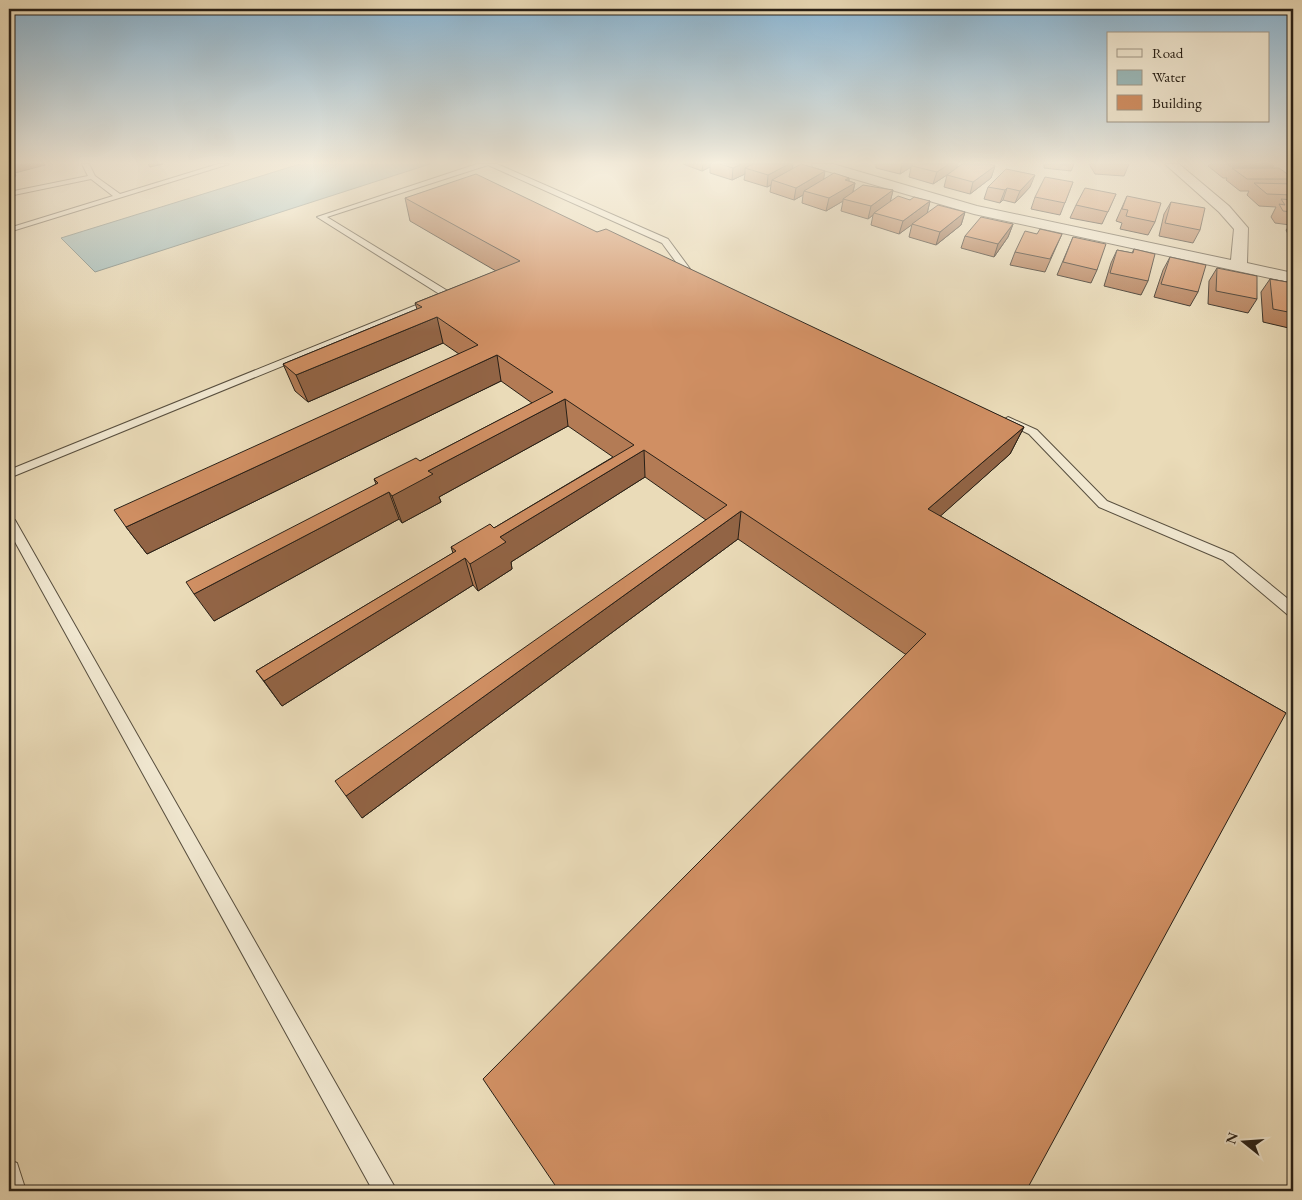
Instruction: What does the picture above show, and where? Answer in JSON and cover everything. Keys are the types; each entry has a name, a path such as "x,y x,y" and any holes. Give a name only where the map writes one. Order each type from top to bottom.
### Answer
{"street":[{"path":"1020,220 1293,278"},
{"path":"1234,220 1241,228 1238,267"}],"lane":[{"path":"9,230 42,220"},
{"path":"9,474 448,295 324,220"},
{"path":"618,220 666,241 690,275 708,284"},
{"path":"997,415 1033,432 1103,504 1228,556 1293,611"},
{"path":"9,520 386,1191"},
{"path":"9,1171 15,1191"}],"water":[{"path":"119,220 256,220 95,272 61,238"}],"building":[{"path":"445,220 572,220 597,232 606,229 1024,427 928,509 1286,713 1026,1191 559,1191 483,1079 926,634 741,511 346,796 335,781 727,505 644,450 500,537 506,542 470,564 465,558 264,681 256,671 456,551 451,547 490,524 494,528 634,445 565,399 428,471 433,474 392,496 389,492 194,594 186,582 378,483 374,479 416,458 420,461 553,392 497,355 126,527 114,510 478,345 437,317 296,375 283,364 422,307 415,303 520,261"},
{"path":"917,220 955,220 940,232 912,224"},
{"path":"978,220 995,220 1013,224 998,244 965,236"},
{"path":"1166,220 1202,220 1200,230 1165,223"},
{"path":"1040,229 1062,234 1050,259 1015,252 1025,231 1037,234"},
{"path":"1073,237 1106,244 1097,270 1063,262"},
{"path":"1134,249 1155,254 1148,281 1110,273 1117,250 1133,253"},
{"path":"1170,257 1206,265 1198,292 1161,284"},
{"path":"1217,268 1257,276 1257,299 1216,291"},
{"path":"1270,279 1293,283 1293,313 1273,309"}]}
